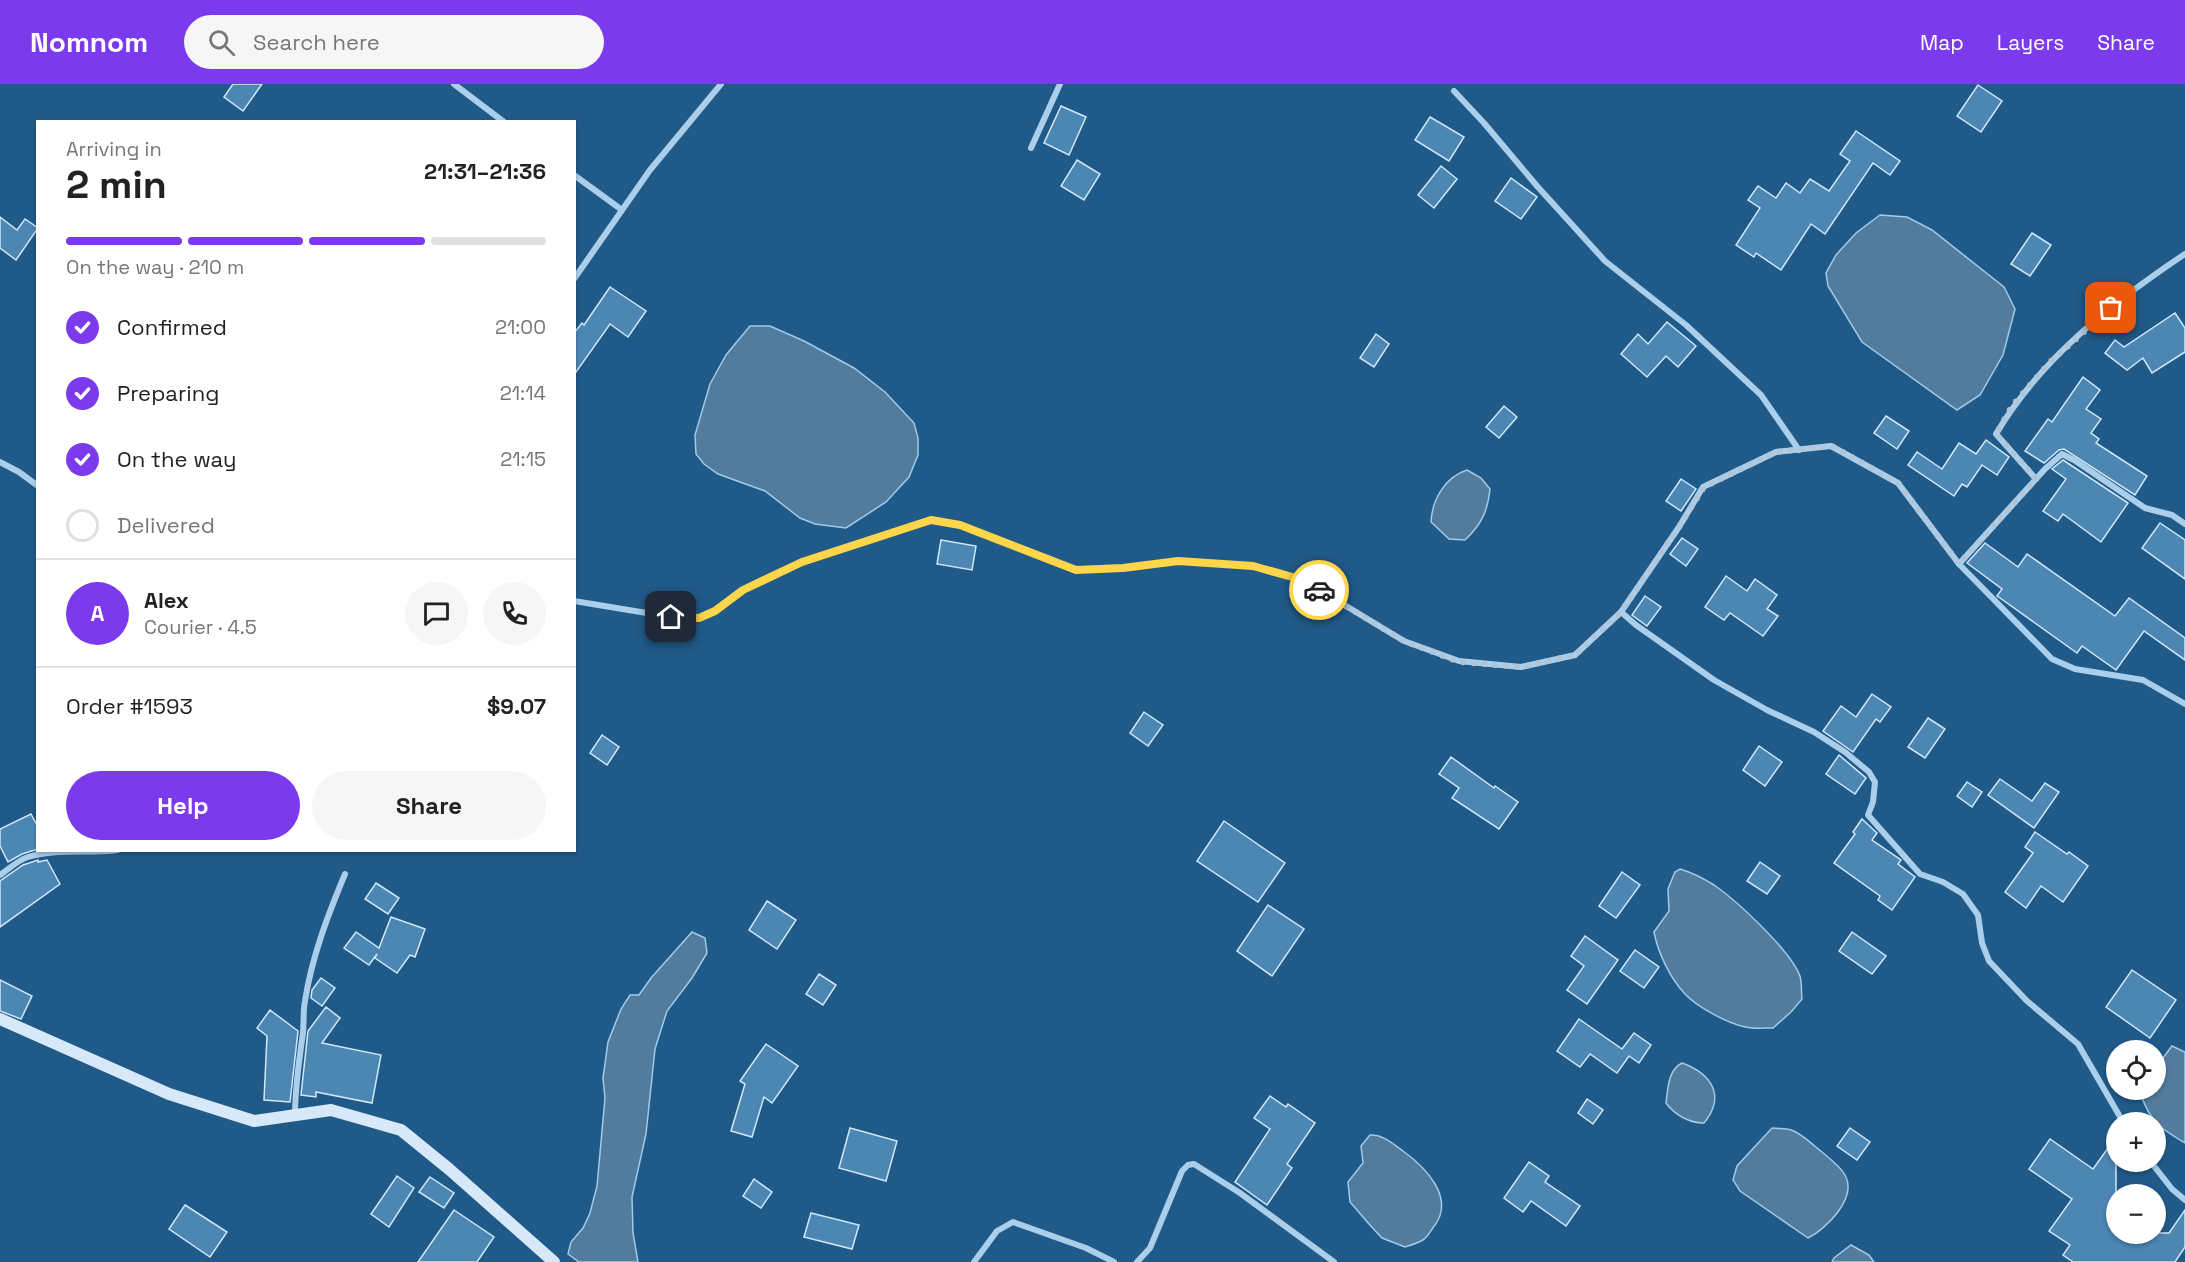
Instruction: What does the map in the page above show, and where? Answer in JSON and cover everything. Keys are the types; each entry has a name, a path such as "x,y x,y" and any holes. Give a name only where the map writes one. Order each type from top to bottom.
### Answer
{"main road":[{"path":"0,1019 169,1094 254,1121 331,1110 401,1130 554,1262"}],"street":[{"path":"454,84 501,120"},
{"path":"576,276 650,170 721,84"},
{"path":"1031,148 1060,84"},
{"path":"1454,91 1605,261 1686,325 1761,395 1799,450"},
{"path":"576,176 622,210"},
{"path":"2036,479 1996,434 2012,406 2050,362 2111,308 2185,254"},
{"path":"576,601 671,617 699,618 715,611 743,590 802,562 931,520 960,525 1076,570 1123,568 1178,561 1253,566 1303,580 1404,641 1459,662 1521,667 1575,655 1621,612 1704,487 1776,452 1832,446 1898,483 1959,564 2052,659 2075,669 2143,680 2185,704"},
{"path":"1959,564 2036,479 2062,454 2145,508 2172,515 2185,524"},
{"path":"0,462 36,485"},
{"path":"1621,612 1714,680 1767,710 1814,732 1845,752 1869,772 1875,782 1873,802 1868,815 1920,874 1942,882 1963,894 1978,915 1982,942 1989,961 2027,1001 2078,1044 2116,1112"},
{"path":"0,875 26,858 53,852"},
{"path":"295,1115 295,1084 303,1030 304,1004 312,966 328,915 345,874"},
{"path":"1137,1262 1149,1248 1182,1171 1188,1165 1194,1164 1240,1193 1334,1262"},
{"path":"2159,1172 2172,1189 2185,1200"},
{"path":"974,1262 997,1231 1014,1222 1086,1248 1114,1262"}],"water":[{"path":"1880,215 1907,217 1932,230 2004,287 2015,309 2003,355 1980,395 1957,410 1862,342 1828,286 1826,273 1836,255 1856,233"},
{"path":"750,326 770,326 854,368 885,392 914,423 918,438 918,455 909,477 886,502 846,528 815,524 800,518 765,491 718,474 704,464 696,454 695,435 710,384 726,355"},
{"path":"1467,470 1481,478 1490,489 1488,504 1483,517 1465,540 1449,539 1431,522 1434,506 1446,484 1459,473"},
{"path":"1680,869 1710,882 1736,902 1786,953 1794,965 1801,979 1802,999 1773,1028 1745,1027 1713,1014 1685,994 1665,965 1654,932 1669,911 1668,889 1675,872"},
{"path":"692,932 705,938 707,953 692,978 667,1011 655,1049 646,1134 632,1197 633,1233 638,1262 579,1262 568,1254 571,1242 583,1228 590,1213 597,1186 605,1098 603,1078 608,1042 621,1009 630,995 639,995"},
{"path":"2172,1046 2185,1052 2185,1143 2166,1131 2166,1112 2149,1112 2143,1100 2166,1100 2166,1054"},
{"path":"1682,1063 1701,1073 1708,1080 1715,1095 1711,1113 1704,1123 1693,1122 1683,1117 1666,1103 1671,1075"},
{"path":"1772,1128 1789,1129 1799,1134 1835,1163 1845,1175 1848,1184 1844,1203 1838,1212 1823,1228 1808,1238 1740,1191 1733,1180 1737,1166"},
{"path":"1370,1135 1388,1140 1412,1158 1435,1184 1442,1204 1440,1214 1425,1239 1419,1242 1405,1247 1382,1238 1350,1202 1348,1182 1363,1163 1361,1146"},
{"path":"1851,1245 1869,1255 1874,1262 1832,1262"}],"building":[{"path":"233,84 262,84 243,111 224,97"},
{"path":"1978,85 2002,101 1981,132 1957,116"},
{"path":"1061,106 1086,117 1069,155 1044,143"},
{"path":"1430,117 1464,137 1449,161 1415,140"},
{"path":"1856,131 1900,161 1890,175 1873,163 1825,234 1811,224 1781,270 1756,253 1754,257 1736,245 1760,208 1748,200 1758,186 1776,198 1786,183 1800,193 1810,179 1829,191 1850,161 1840,154"},
{"path":"1077,160 1100,174 1084,200 1061,186"},
{"path":"1441,166 1457,179 1434,208 1418,195"},
{"path":"1511,178 1537,197 1521,219 1495,201"},
{"path":"0,217 17,230 25,219 36,227 36,231 16,260 0,248"},
{"path":"2032,233 2051,245 2030,276 2011,264"},
{"path":"610,287 646,311 628,337 610,324 576,372 576,330 582,323 584,325"},
{"path":"2175,313 2185,328 2185,352 2152,373 2143,358 2127,370 2105,353 2115,340 2124,347"},
{"path":"1667,322 1696,346 1678,367 1666,356 1647,377 1621,354 1638,334 1648,344"},
{"path":"1376,334 1389,344 1374,367 1360,358"},
{"path":"2083,377 2100,390 2086,409 2101,419 2091,433 2099,439 2096,443 2147,476 2135,495 2064,449 2059,450 2044,463 2025,451 2048,419 2052,422"},
{"path":"1504,406 1517,417 1499,438 1486,427"},
{"path":"1886,416 1909,431 1897,449 1874,433"},
{"path":"1986,440 2009,457 1997,475 1982,465 1967,487 1962,484 1954,496 1908,465 1917,452 1942,469 1959,443 1976,454"},
{"path":"2063,460 2128,503 2101,542 2063,514 2058,521 2043,511 2066,479 2052,469"},
{"path":"1681,479 1696,489 1681,511 1666,501"},
{"path":"2160,523 2185,540 2185,579 2142,548"},
{"path":"1682,538 1698,549 1686,566 1670,554"},
{"path":"941,540 976,546 972,570 937,564"},
{"path":"1985,543 2018,567 2027,554 2115,616 2129,598 2185,638 2185,660 2144,631 2116,670 2082,646 2077,653 1997,596 2002,589 1967,563"},
{"path":"1726,576 1747,591 1755,579 1777,595 1767,609 1778,616 1763,636 1730,613 1724,620 1705,607"},
{"path":"1645,596 1661,607 1647,626 1632,615"},
{"path":"1872,694 1891,707 1880,722 1876,719 1853,752 1823,731 1841,706 1856,717"},
{"path":"1144,712 1163,725 1148,746 1130,733"},
{"path":"1928,718 1945,729 1925,758 1908,747"},
{"path":"602,735 619,747 607,765 590,753"},
{"path":"1759,746 1782,762 1765,786 1743,770"},
{"path":"1839,755 1866,778 1855,794 1826,774"},
{"path":"1451,757 1518,802 1499,829 1452,798 1459,788 1439,774"},
{"path":"2000,779 2032,801 2045,783 2059,792 2034,828 1988,795"},
{"path":"1967,782 1982,792 1972,807 1957,796"},
{"path":"31,814 36,823 36,850 8,862 0,846 0,829"},
{"path":"1862,819 1877,833 1872,840 1901,860 1898,864 1915,877 1892,910 1878,900 1880,896 1834,863 1855,834 1853,832"},
{"path":"1224,821 1285,863 1258,902 1197,861"},
{"path":"2035,832 2088,866 2063,902 2041,886 2026,908 2005,892 2033,853 2025,847"},
{"path":"38,860 38,862 47,860 60,884 0,927 0,881 23,865"},
{"path":"1760,862 1780,876 1767,894 1747,881"},
{"path":"1622,872 1640,885 1616,918 1599,906"},
{"path":"376,883 399,898 388,914 365,899"},
{"path":"767,901 796,920 777,949 749,930"},
{"path":"1268,905 1304,929 1272,976 1237,951"},
{"path":"391,917 425,929 415,957 410,955 397,973 375,958 377,954 369,965 344,948 356,932 379,948"},
{"path":"1852,932 1886,956 1872,974 1839,951"},
{"path":"1585,936 1618,960 1587,1004 1567,990 1584,966 1571,956"},
{"path":"1635,950 1659,967 1644,988 1620,971"},
{"path":"2132,970 2176,1000 2150,1038 2106,1007"},
{"path":"819,974 836,985 823,1005 806,994"},
{"path":"321,978 335,988 322,1006 311,998 312,990"},
{"path":"0,980 32,996 21,1019 0,1011"},
{"path":"326,1007 340,1018 322,1043 381,1055 372,1103 316,1092 316,1097 301,1095 308,1031"},
{"path":"270,1010 298,1031 290,1102 264,1100 267,1036 257,1028"},
{"path":"1579,1019 1622,1049 1634,1033 1651,1045 1639,1063 1629,1056 1617,1073 1590,1054 1580,1067 1557,1051"},
{"path":"766,1044 798,1066 772,1103 764,1097 752,1137 731,1131 745,1084 740,1081"},
{"path":"1270,1096 1286,1107 1288,1104 1315,1123 1287,1164 1292,1168 1267,1205 1235,1182 1270,1129 1254,1118"},
{"path":"1587,1099 1603,1110 1593,1124 1578,1113"},
{"path":"850,1128 897,1141 886,1181 839,1168"},
{"path":"1850,1128 1870,1142 1857,1160 1837,1146"},
{"path":"2050,1139 2093,1169 2106,1151 2106,1172 2116,1172 2116,1184 2106,1184 2106,1244 2166,1244 2166,1233 2169,1233 2185,1210 2185,1247 2175,1262 2073,1262 2063,1255 2070,1245 2049,1231 2072,1199 2029,1169"},
{"path":"1529,1162 1549,1176 1545,1182 1580,1206 1566,1226 1531,1201 1523,1212 1504,1198"},
{"path":"397,1176 414,1188 389,1227 371,1214"},
{"path":"430,1177 454,1193 444,1208 419,1192"},
{"path":"754,1179 772,1192 761,1208 743,1196"},
{"path":"185,1205 227,1232 210,1257 169,1229"},
{"path":"454,1210 494,1237 477,1262 418,1262"},
{"path":"811,1213 859,1225 852,1249 804,1237"}],"way so far":[{"path":"1319,590 1404,641 1459,662 1521,667 1575,655 1621,612 1704,487 1776,452 1832,446 1898,483 1959,564 2036,479 1996,434 2012,406 2050,362 2111,308"}],"route":[{"path":"671,617 699,618 715,611 743,590 802,562 931,520 960,525 1076,570 1123,568 1178,561 1253,566 1303,580 1319,590"}]}
